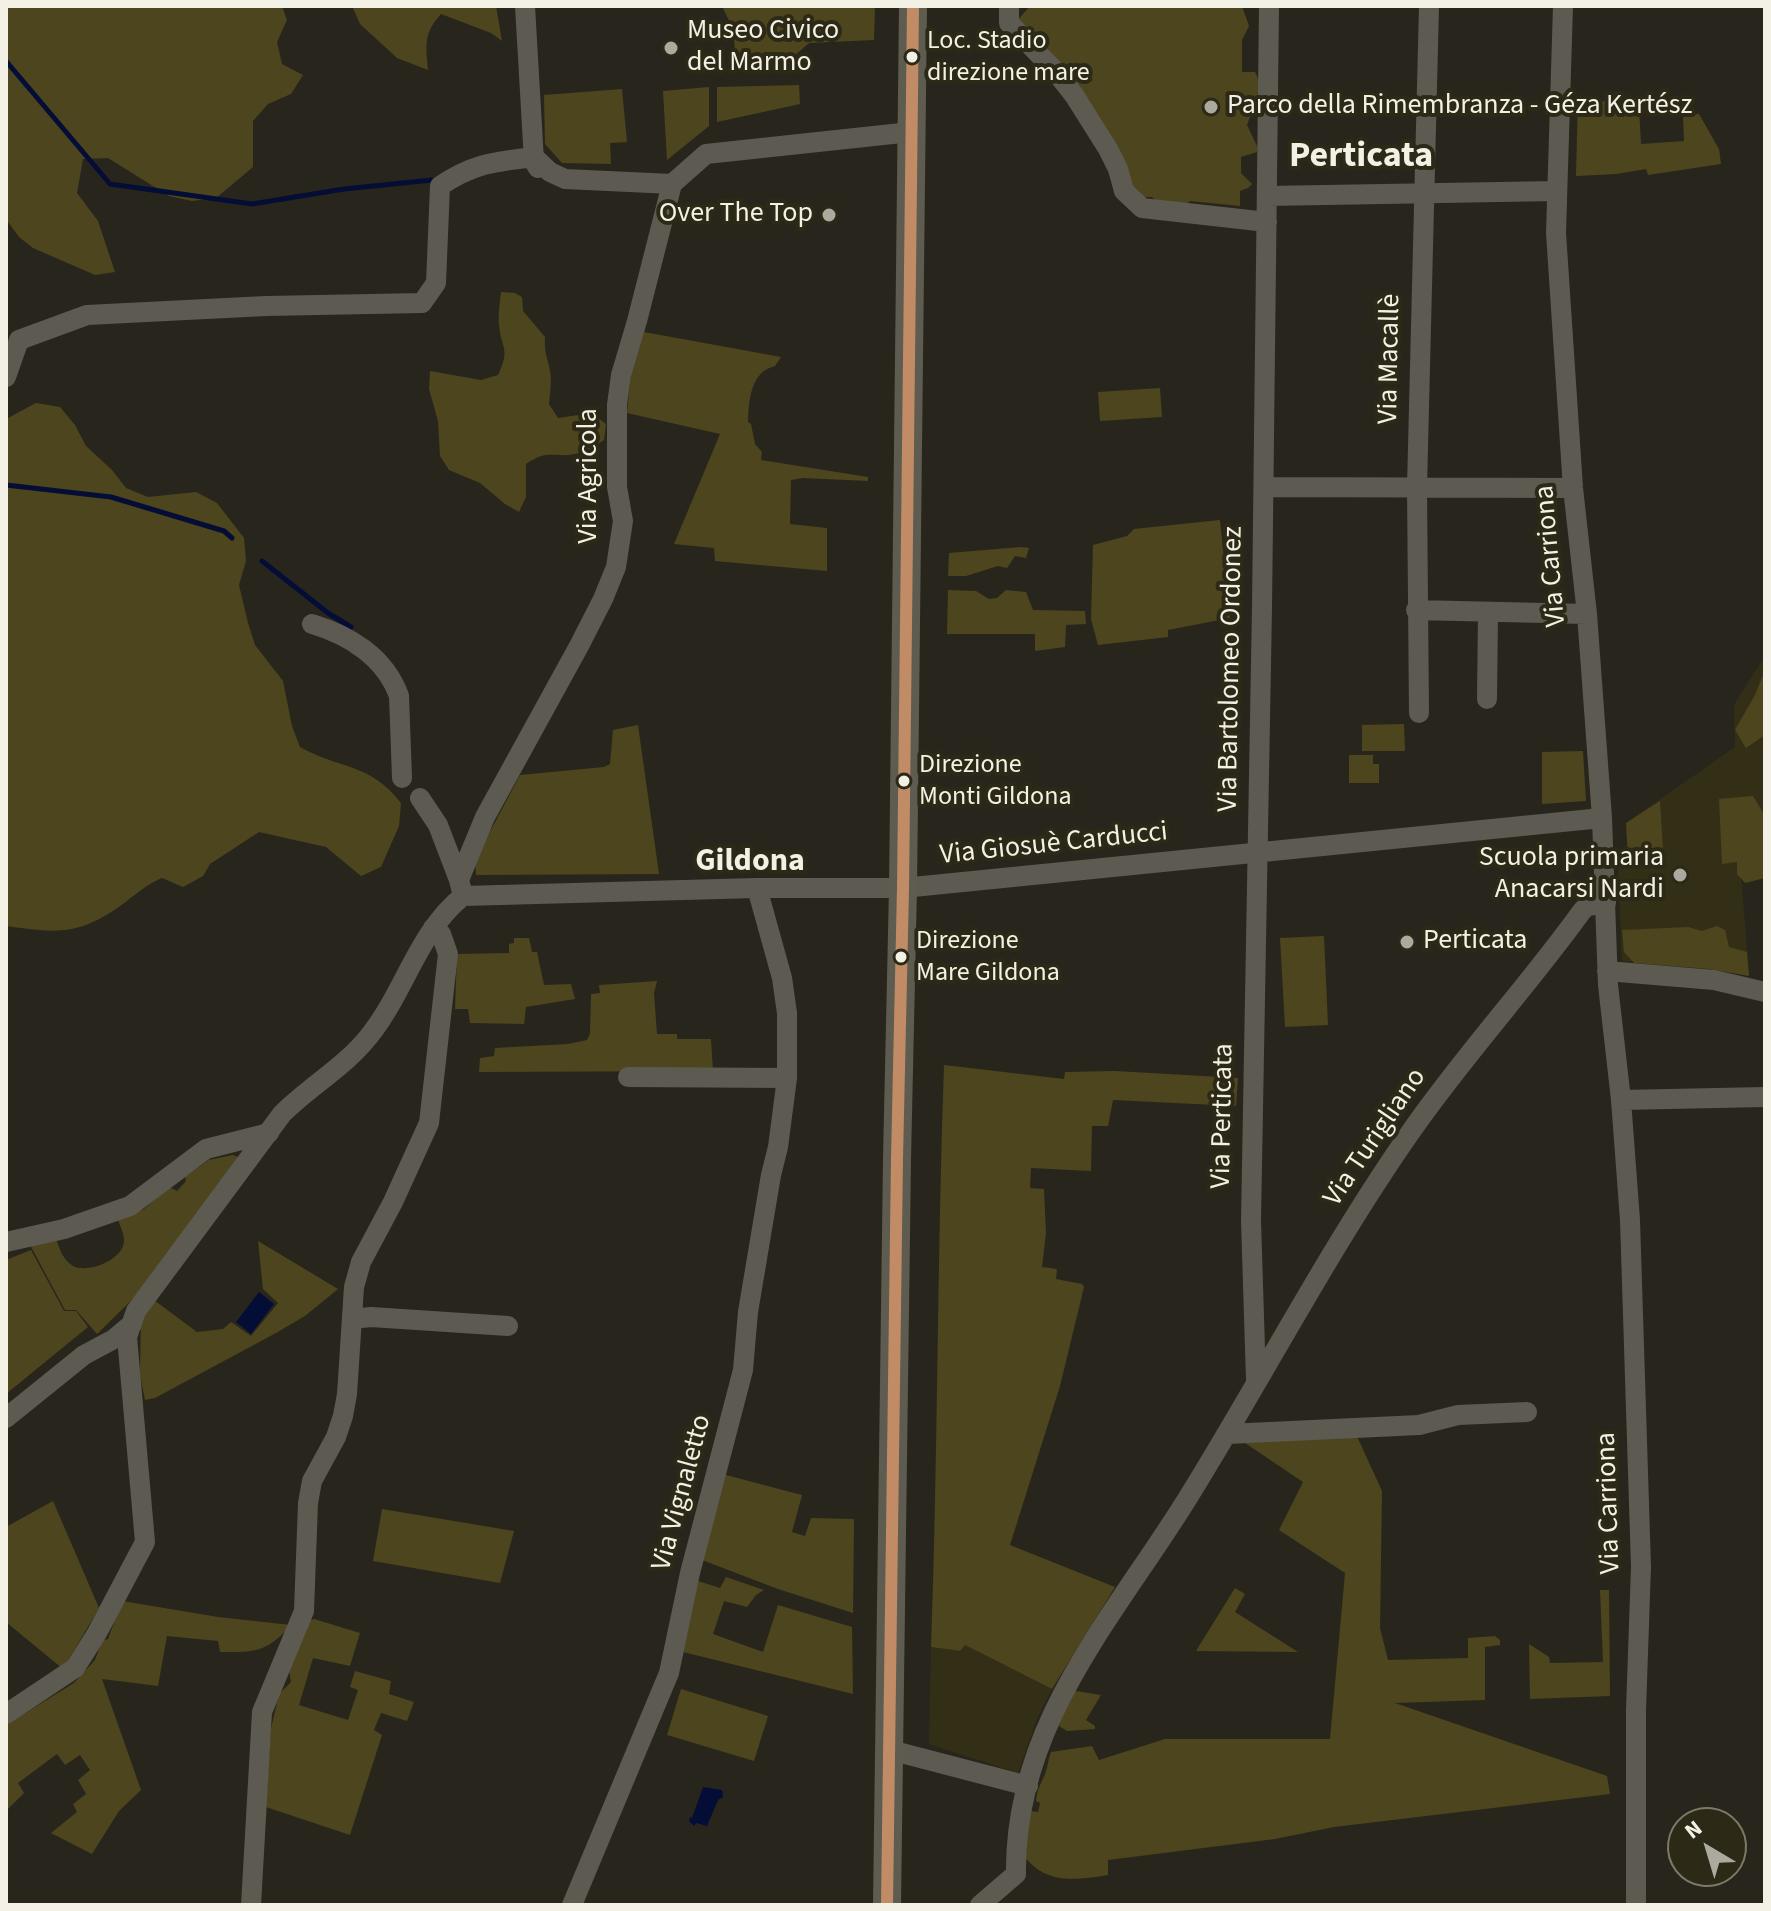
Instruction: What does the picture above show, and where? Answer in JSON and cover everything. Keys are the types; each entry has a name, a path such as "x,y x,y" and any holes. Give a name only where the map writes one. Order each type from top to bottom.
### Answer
{"main road":[{"path":"887,1905 913,6"}],"street":[{"path":"525,6 535,165 539,170 565,179 672,184 706,154 911,132"},
{"path":"1009,6 1009,23 1074,95 1108,149 1129,199 1142,208 1267,222"},
{"name":"Via Bartolomeo Ordonez","path":"1256,853 1269,6"},
{"name":"Via Macallè","path":"1419,713 1417,487 1429,6"},
{"name":"Via Carriona","path":"1563,6 1556,233 1573,488 1587,614 1602,818 1607,971 1630,1220 1641,1567 1636,1710 1636,1905"},
{"path":"6,377 19,340 87,315 266,306 422,303 436,283 440,186 465,170 493,162 534,157"},
{"name":"Via Agricola","path":"461,888 485,817 579,646 616,567 623,521 617,487 617,405 621,375 672,184"},
{"path":"1267,196 1557,191"},
{"name":"Via Bartolomeo Ordonez","path":"1264,487 1573,488"},
{"path":"1416,610 1587,614"},
{"path":"1487,699 1488,612"},
{"path":"312,624 337,631 358,644 370,653 395,685 399,696 402,778"},
{"path":"6,1714 75,1668 145,1542 127,1337 136,1311 299,1097 353,1055 369,1037 433,928 461,888 438,825 420,798"},
{"name":"Via Giosuè Carducci","path":"461,888 903,888 1602,818"},
{"name":"Via Perticata","path":"1256,853 1251,1221 1256,1380"},
{"name":"Via Vignaletto","path":"572,1905 672,1664 690,1573 743,1370 748,1312 778,1147 787,1078 787,1013 782,978 757,888"},
{"name":"Via Turigliano","path":"980,1905 1016,1874 1016,1849 1028,1786 1040,1742 1069,1678 1165,1535 1363,1202 1436,1097 1542,966 1582,911 1587,906 1606,903"},
{"path":"251,1905 262,1712 304,1611 308,1503 312,1481 336,1437 343,1416 354,1287 361,1262 429,1123 448,954 441,934 433,928"},
{"path":"1607,971 1714,980 1765,992"},
{"path":"628,1077 787,1078"},
{"path":"1621,1100 1765,1097"},
{"path":"6,1242 64,1229 130,1206 206,1149 269,1133"},
{"path":"352,1319 371,1317 508,1326"},
{"path":"6,1418 84,1355 114,1339 132,1324"},
{"path":"1227,1434 1419,1425 1458,1415 1527,1412"},
{"path":"6,1695 43,1691"},
{"path":"890,1750 1028,1786"}],"shaded area":[{"path":"6,6 282,6 287,20 277,42 282,64 303,75 291,94 268,104 253,121 253,167 216,198 192,201 169,196 108,158 83,159 77,193 98,221 115,272 95,275 33,248 19,237 8,222"},
{"path":"352,6 496,6 502,41 491,33 441,14 427,40 428,70 397,58 360,24"},
{"path":"722,6 875,6 874,40 809,43 792,58 736,62 733,29"},
{"name":"Parco della Rimembranza - Géza Kertész","path":"1030,6 1242,6 1249,26 1242,40 1242,72 1255,72 1259,86 1247,125 1257,152 1241,157 1241,173 1252,184 1240,191 1240,206 1190,201 1183,207 1156,201 1152,197 1137,197 1015,23"},
{"path":"799,85 800,104 717,122 717,87"},
{"path":"709,87 709,126 667,160 663,91"},
{"path":"622,89 627,142 610,143 611,164 562,163 545,144 544,95"},
{"path":"1578,97 1639,107 1641,144 1684,141 1683,115 1699,114 1719,149 1721,164 1648,175 1646,169 1576,176"},
{"path":"501,292 522,297 523,311 545,337 551,378 549,404 558,418 592,413 606,424 604,440 583,452 545,455 526,464 526,497 519,512 480,483 449,470 440,456 438,421 429,389 430,371 481,380 498,375 505,354 499,321"},
{"path":"644,332 781,357 775,366 760,374 750,397 748,422 755,444 762,452 761,460 868,477 868,481 791,480 790,524 827,528 827,571 715,561 714,548 674,544 720,434 627,413 631,373"},
{"path":"1160,388 1162,417 1100,421 1098,392"},
{"path":"36,403 60,407 75,425 86,446 126,488 148,497 196,492 217,503 244,538 246,561 239,585 248,623 255,645 283,681 292,726 300,747 366,773 401,803 399,826 381,867 361,876 326,847 259,832 210,864 203,876 183,887 162,878 91,923 53,931 6,926 6,419"},
{"path":"1220,520 1230,618 1168,630 1168,637 1098,645 1091,619 1093,545 1127,536 1134,529"},
{"path":"1029,548 1026,558 1015,556 1007,568 998,566 966,576 948,576 949,553"},
{"path":"948,590 976,591 989,599 997,598 1006,590 1026,592 1033,610 1085,611 1086,624 1066,625 1065,647 1035,651 1035,634 947,634"},
{"name":"Scuola primaria Anacarsi Nardi","path":"1765,656 1765,843 1739,849 1749,976 1622,961 1618,862 1628,859 1626,823 1735,747 1734,705"},
{"path":"1765,670 1765,735 1746,748 1735,730"},
{"path":"1404,724 1405,751 1362,751 1362,725"},
{"path":"638,725 659,874 476,875 475,860 520,775 604,767 610,764 613,730"},
{"path":"1583,751 1586,801 1542,804 1542,752"},
{"path":"1349,755 1373,755 1373,764 1379,764 1379,783 1349,783"},
{"path":"1753,796 1765,816 1765,878 1745,883 1737,874 1737,862 1722,864 1719,799"},
{"path":"1660,801 1664,865 1631,867 1626,823"},
{"path":"1717,926 1725,930 1729,947 1747,952 1749,976 1709,969 1634,963 1624,952 1622,930 1688,927 1702,931"},
{"path":"1324,936 1328,1025 1285,1027 1280,938"},
{"path":"514,938 529,938 532,952 537,952 544,985 571,984 575,999 526,1007 524,1024 470,1023 468,1009 455,1009 457,954 509,953 509,944 514,943"},
{"path":"657,981 654,993 657,1034 677,1034 677,1039 711,1039 713,1071 479,1072 480,1058 494,1056 495,1048 587,1040 590,1034 591,994 600,993 599,985"},
{"path":"944,1065 1064,1079 1065,1072 1115,1071 1238,1078 1236,1106 1113,1100 1108,1126 1092,1126 1091,1171 1031,1168 1030,1188 1044,1189 1046,1233 1042,1267 1057,1269 1056,1279 1084,1287 1060,1386 1010,1545 1115,1587 1052,1689 965,1645 960,1651 931,1647"},
{"path":"233,1155 240,1158 141,1291 97,1334 76,1310 65,1310 29,1243 56,1239 67,1261 80,1268 105,1263 123,1246 124,1237 118,1220 144,1209 169,1187 177,1191 186,1181 185,1177 209,1160"},
{"path":"258,1241 338,1289 305,1316 276,1333 155,1398 145,1400 140,1375 141,1317 154,1300 197,1332 223,1329 231,1322 251,1336 278,1303 263,1289"},
{"path":"31,1250 64,1311 76,1311 88,1327 6,1394 6,1260"},
{"path":"1355,1432 1382,1491 1380,1628 1388,1660 1468,1658 1468,1638 1495,1636 1500,1640 1500,1645 1485,1647 1485,1700 1395,1703 1607,1776 1610,1794 1334,1827 1275,1839 1108,1860 1108,1875 1096,1877 1062,1878 1042,1872 1024,1856 1029,1811 1038,1812 1040,1803 1036,1801 1037,1793 1051,1752 1092,1746 1099,1760 1165,1739 1330,1739 1345,1573 1279,1530 1303,1482 1239,1439"},
{"path":"722,1474 802,1495 792,1532 805,1536 811,1518 854,1519 853,1613 702,1560"},
{"path":"53,1501 99,1608 63,1669 6,1622 6,1527"},
{"path":"382,1509 514,1531 500,1583 373,1561"},
{"path":"726,1577 764,1590 747,1607 724,1601 713,1634 763,1652 778,1605 852,1627 853,1694 683,1652 698,1581 720,1588"},
{"path":"1235,1588 1245,1594 1235,1612 1298,1652 1196,1651"},
{"path":"1600,1590 1609,1590 1610,1696 1530,1699 1529,1644 1549,1657 1550,1663 1603,1662"},
{"path":"122,1601 291,1625 267,1646 243,1652 220,1652 218,1641 167,1636 158,1686 102,1679 141,1790 119,1811 92,1854 51,1833 77,1812 73,1804 86,1794 78,1780 90,1770 80,1755 65,1765 57,1754 18,1783 24,1793 6,1808 6,1725 74,1683 95,1660 102,1641 108,1639"},
{"path":"314,1619 360,1633 350,1666 313,1658 299,1705 348,1720 358,1690 350,1687 355,1671 391,1681 389,1694 414,1702 407,1721 381,1713 374,1730 382,1735 350,1835 266,1807 271,1729 279,1694 291,1682 288,1664 306,1621"},
{"path":"965,1645 1052,1689 1037,1719 1018,1773 929,1744 931,1647 959,1651"},
{"path":"681,1689 768,1716 754,1761 667,1735"},
{"path":"1070,1690 1101,1695 1086,1720 1095,1729 1067,1731 1059,1726"}],"water":[{"path":"259,1292 274,1304 251,1334 236,1322"},
{"path":"703,1787 722,1790 723,1797 718,1800 707,1826 696,1823 694,1826 689,1821"}],"waterway":[{"path":"6,61 110,184 252,204 344,189 432,180"},
{"path":"6,485 111,497 224,531 232,538"},
{"path":"262,561 328,613 351,627"}],"transit line":[{"path":"887,1905 913,6"}],"place":[{"name":"Museo Civico del Marmo","path":"671,48"},
{"name":"Loc. Stadio direzione mare","path":"912,57"},
{"name":"Parco della Rimembranza - Géza Kertész","path":"1211,107"},
{"name":"Over The Top","path":"829,215"},
{"name":"Direzione Monti Gildona","path":"904,781"},
{"name":"Scuola primaria Anacarsi Nardi","path":"1680,875"},
{"name":"Perticata","path":"1407,942"},
{"name":"Direzione Mare Gildona","path":"901,957"}],"district":[{"name":"Perticata","path":"1361,158"},
{"name":"Gildona","path":"750,863"}]}
